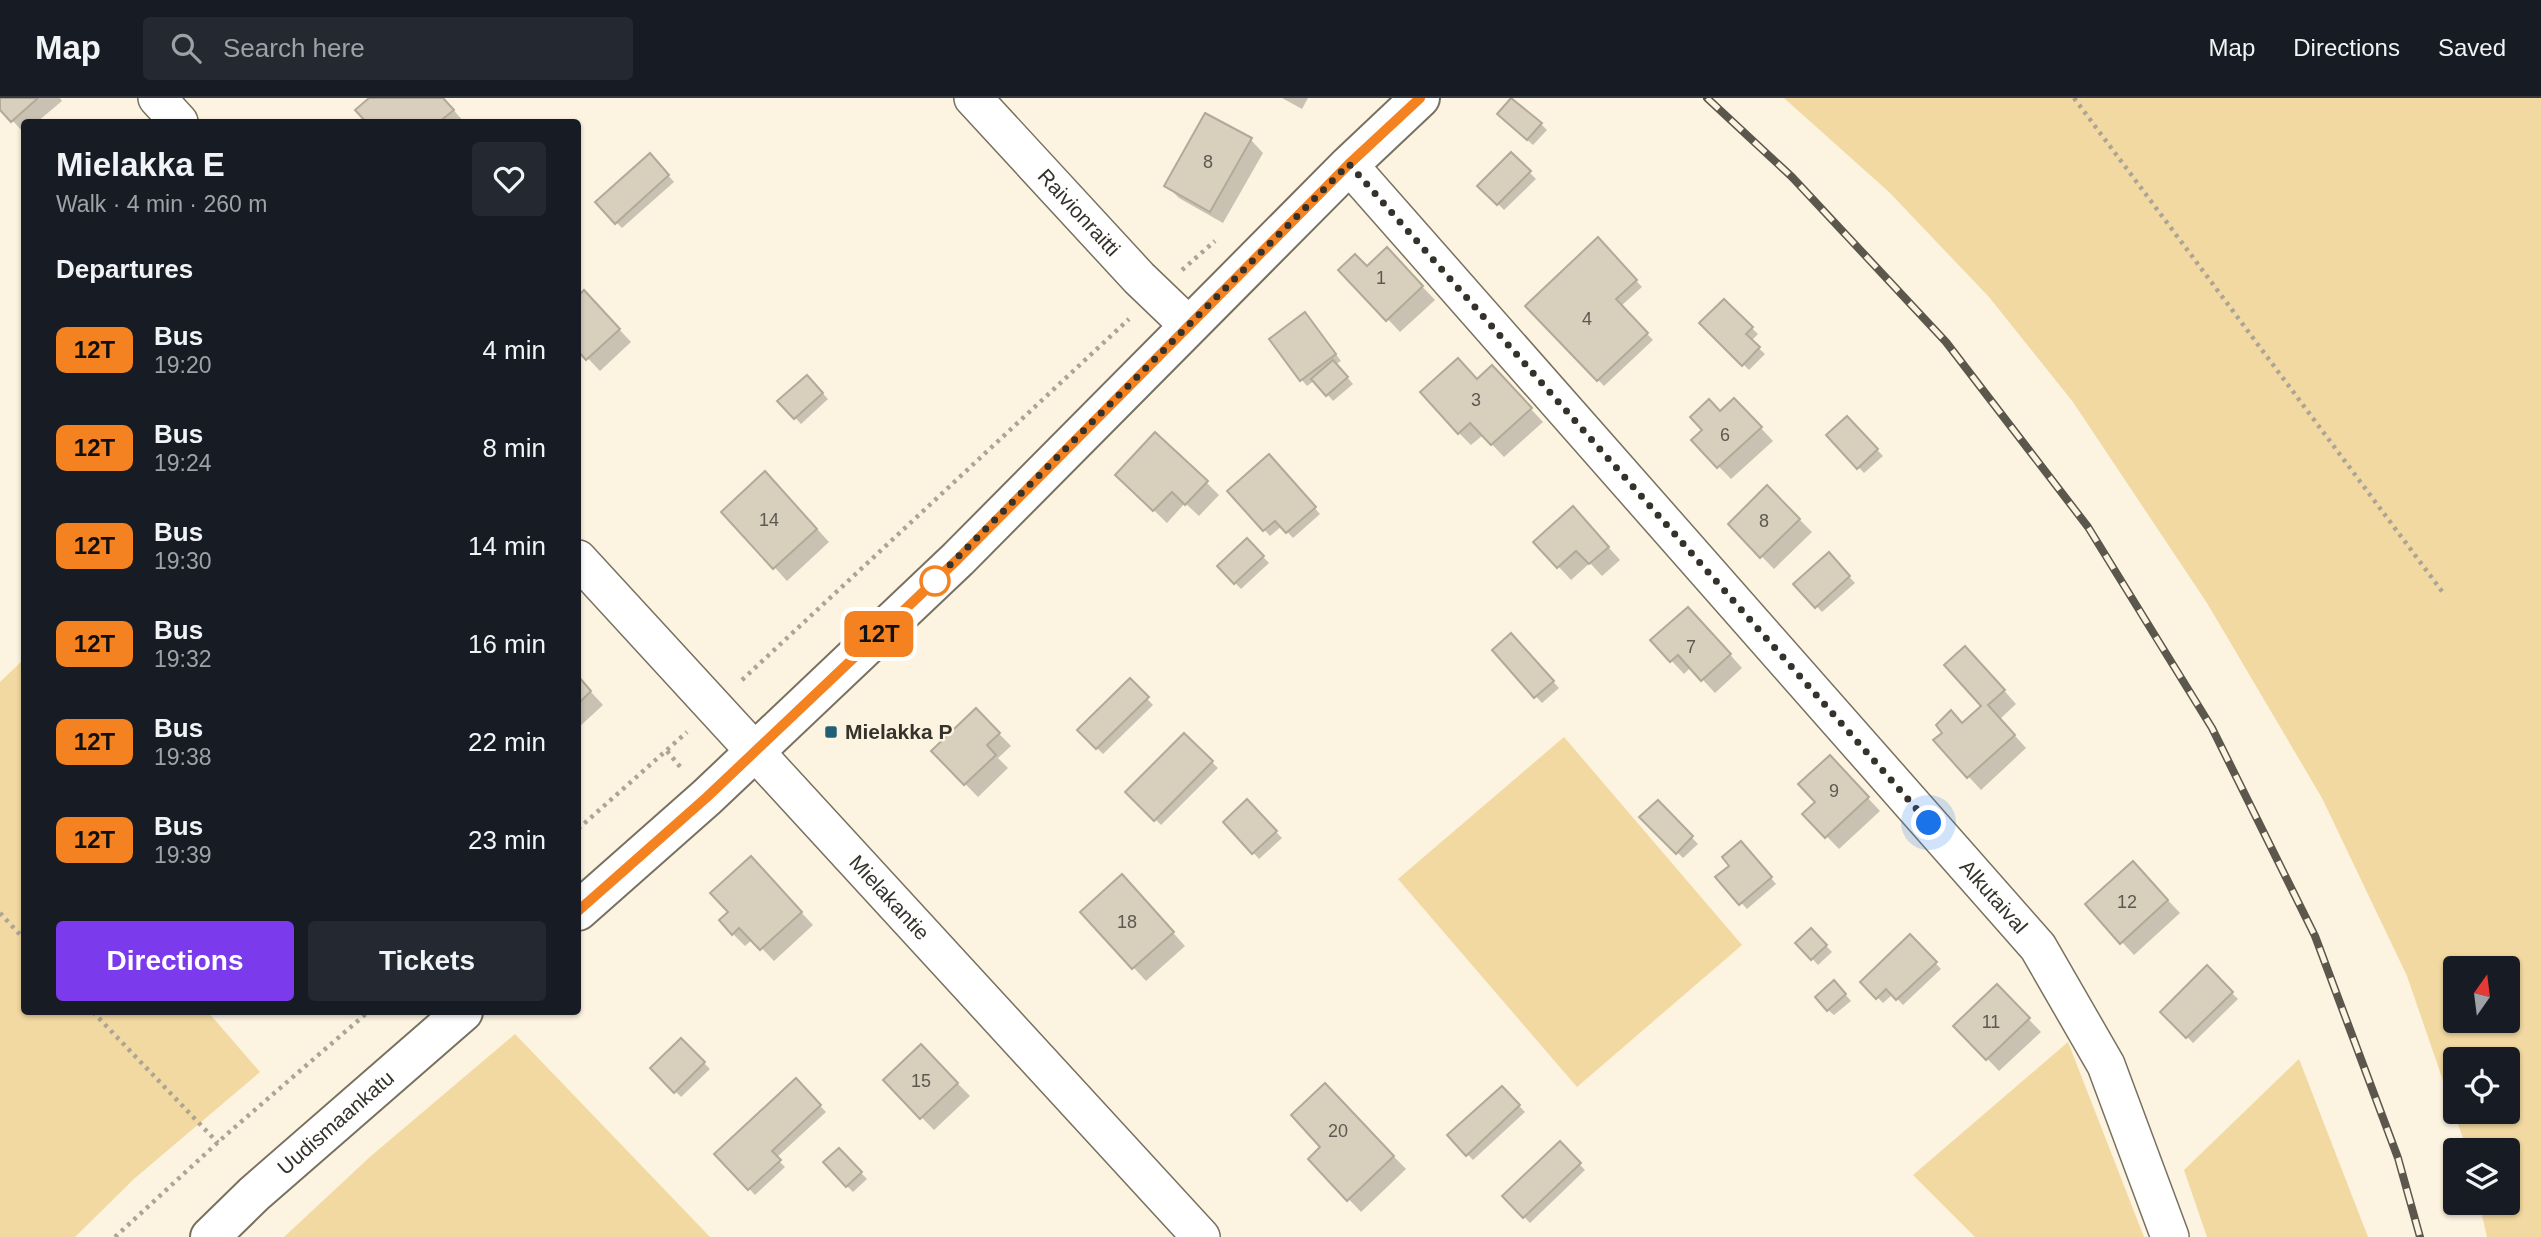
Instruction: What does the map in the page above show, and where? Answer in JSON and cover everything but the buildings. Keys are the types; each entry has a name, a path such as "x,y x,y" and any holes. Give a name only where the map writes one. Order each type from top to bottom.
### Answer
{"street":[{"path":"157,98 176,119"},
{"name":"Raivionraitti","path":"973,98 1188,325"},
{"path":"581,908 707,797 958,559 1349,164 1420,98"},
{"name":"Alkutaival","path":"1349,164 2039,947 2106,1065 2170,1237"},
{"name":"Mielakantie","path":"581,562 1201,1237"},
{"name":"Uudismaankatu","path":"210,1237 265,1185 460,1015"}],"path":[{"path":"2074,98 2444,594"},
{"path":"736,686 1216,240"},
{"path":"581,826 692,728"},
{"path":"0,913 21,936"},
{"path":"96,1015 218,1143"},
{"path":"115,1237 365,1015"}],"shaded area":[{"path":"1784,98 2541,98 2541,1237 2487,1237 2482,1215 2520,1215 2520,1138 2463,1138 2458,1124 2520,1124 2520,1047 2443,1047 2443,1080 2407,976 2322,798 2207,603 2073,402 1989,297 1889,192"},
{"path":"21,662 21,1015 211,1015 260,1072 135,1178 75,1237 0,1237 0,682"},
{"path":"1564,737 1742,945 1577,1087 1398,879"},
{"path":"515,1034 710,1237 284,1237 371,1156"},
{"path":"2068,1042 2144,1237 1975,1237 1913,1175"},
{"path":"2299,1059 2368,1237 2207,1237 2184,1170"}],"railway":[{"path":"1707,98 1792,177 1946,342 2088,527 2212,728 2315,936 2398,1158 2420,1237"}],"bus line":[{"name":"12T","path":"581,908 707,797 958,559 1349,164 1420,98"}],"place":[{"name":"Mielakka P","path":"831,732"}],"route":[{"path":"935,581 929,586 1349,164 1929,823"}]}
